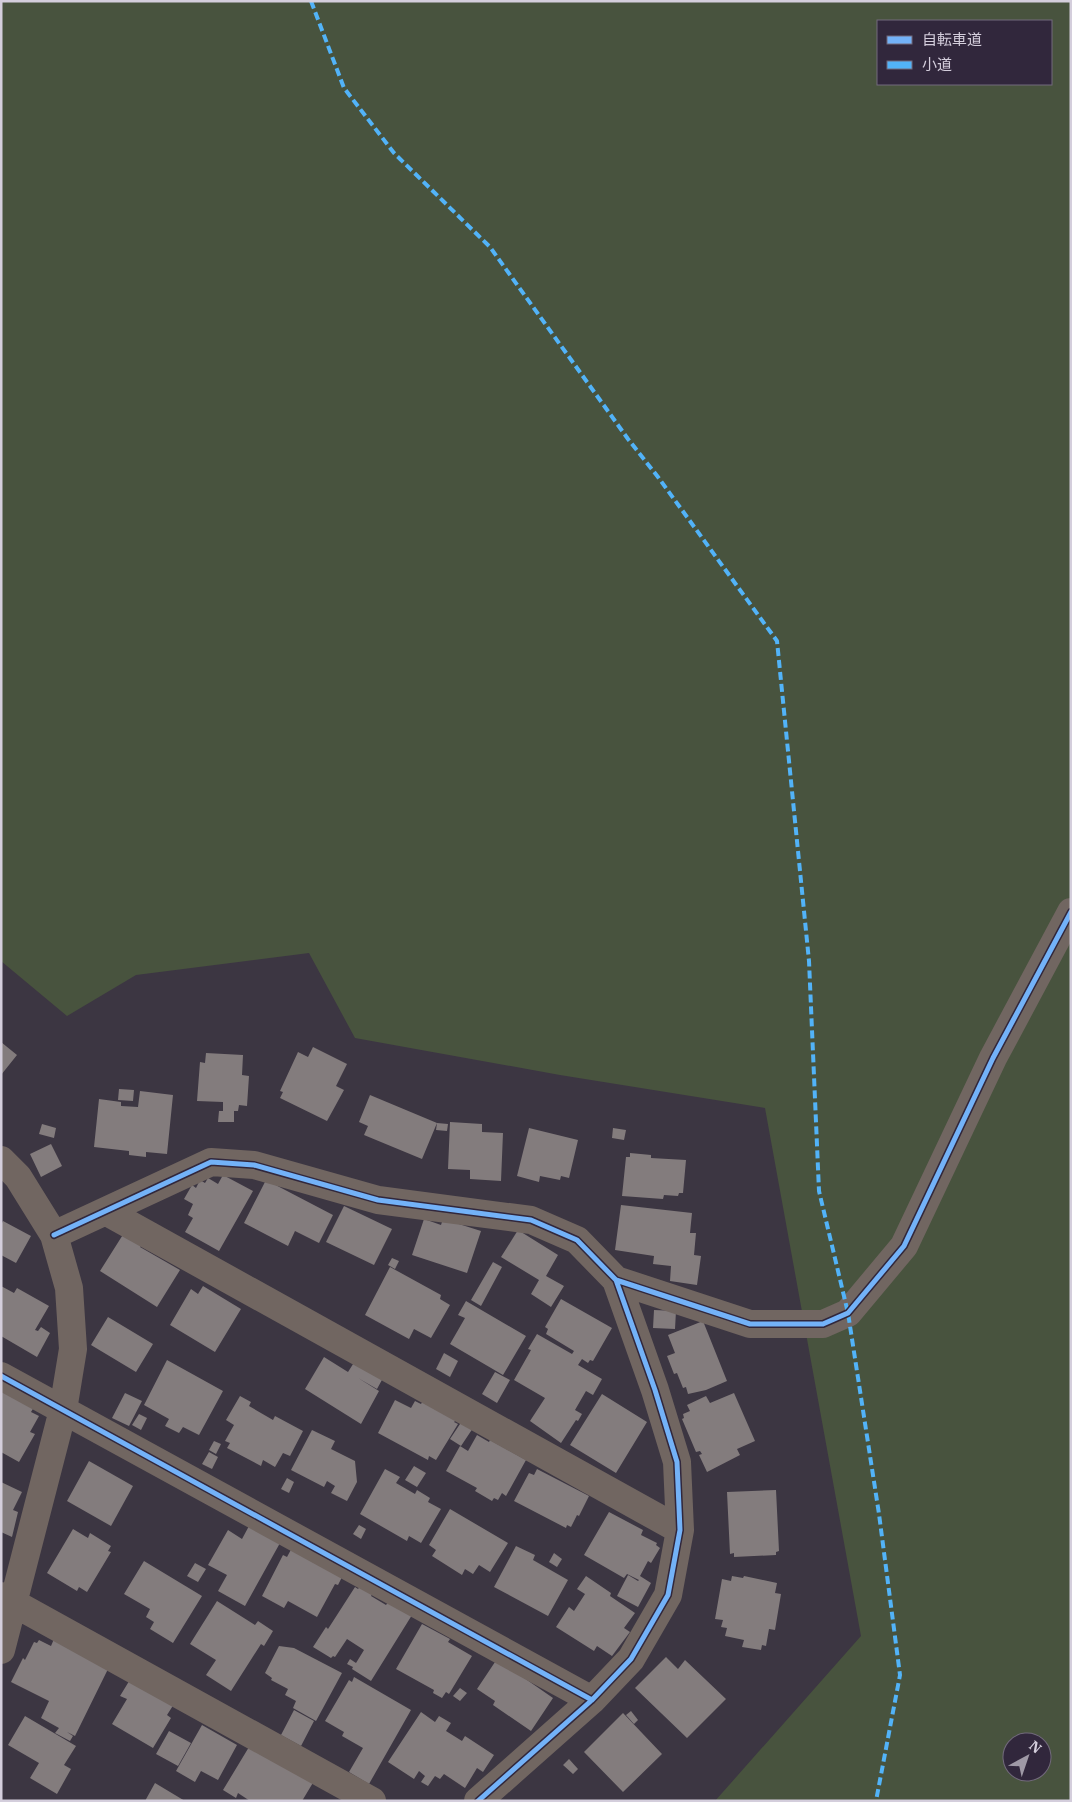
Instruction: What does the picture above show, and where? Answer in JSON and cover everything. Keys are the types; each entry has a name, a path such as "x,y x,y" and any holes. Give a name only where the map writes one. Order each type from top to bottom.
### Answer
{"street":[{"path":"616,1280 750,1324 823,1324 848,1313 904,1246 993,1058 1071,912"},
{"path":"1,1160 18,1177 54,1235 69,1288 73,1348 63,1410 7,1599 1,1650"},
{"path":"54,1235 211,1162 254,1165 378,1200 531,1220 577,1240 616,1280 655,1390 677,1462 680,1530 668,1594 631,1659 592,1700 478,1801"},
{"path":"107,1212 680,1530"},
{"path":"1,1376 592,1700"},
{"path":"7,1599 372,1801"}],"green space":[{"path":"1,1 1071,1 1071,1801 715,1801 861,1636 765,1108 560,1075 355,1038 309,953 136,975 67,1016 1,961"}],"building":[{"path":"1,1042 17,1055 1,1075"},
{"path":"313,1047 347,1064 336,1086 344,1090 327,1121 280,1098 283,1092 280,1091 298,1052 308,1057"},
{"path":"206,1053 243,1055 242,1075 249,1076 247,1106 239,1105 238,1111 234,1111 234,1122 218,1122 219,1111 223,1111 223,1102 197,1101 200,1062 205,1063"},
{"path":"119,1089 134,1090 133,1101 118,1100"},
{"path":"140,1091 173,1095 167,1154 146,1152 146,1157 129,1155 129,1151 94,1147 99,1099 121,1102 121,1106 138,1107"},
{"path":"370,1095 437,1123 422,1159 364,1135 368,1126 359,1122"},
{"path":"450,1122 482,1124 482,1132 503,1133 501,1181 470,1179 470,1170 448,1169"},
{"path":"437,1123 448,1124 447,1131 436,1130"},
{"path":"42,1124 56,1128 54,1138 39,1134"},
{"path":"529,1128 578,1140 569,1178 561,1176 560,1180 540,1176 539,1182 517,1176"},
{"path":"613,1128 626,1130 624,1140 612,1138"},
{"path":"51,1144 62,1166 41,1177 30,1154"},
{"path":"630,1153 651,1155 651,1158 686,1160 683,1193 679,1193 678,1196 664,1195 663,1199 622,1196 626,1157 630,1157"},
{"path":"223,1175 253,1191 219,1251 185,1232 193,1218 188,1215 193,1204 184,1199 192,1185 196,1188 200,1180 205,1183 208,1178 218,1184"},
{"path":"266,1180 333,1215 319,1243 295,1231 288,1246 244,1223"},
{"path":"621,1205 692,1213 690,1233 696,1233 694,1255 701,1256 697,1285 670,1281 671,1266 653,1264 654,1256 615,1250"},
{"path":"344,1206 392,1229 374,1265 326,1242"},
{"path":"424,1219 441,1225 443,1219 481,1231 467,1273 412,1255"},
{"path":"3,1221 31,1236 16,1263 1,1255 1,1225"},
{"path":"518,1230 558,1255 546,1276 564,1286 551,1307 531,1294 539,1280 501,1257"},
{"path":"124,1233 142,1244 140,1247 180,1270 157,1307 100,1271"},
{"path":"392,1258 399,1261 395,1269 388,1265"},
{"path":"493,1262 502,1267 481,1306 471,1300"},
{"path":"390,1267 441,1295 440,1299 450,1305 431,1338 414,1329 409,1339 365,1315"},
{"path":"1,1286 14,1293 17,1288 49,1306 35,1330 38,1331 41,1327 50,1333 37,1357 1,1336"},
{"path":"203,1286 241,1309 215,1352 170,1325 191,1289 198,1294"},
{"path":"561,1299 612,1328 593,1361 590,1360 588,1363 582,1359 578,1365 602,1379 593,1395 586,1391 575,1410 582,1414 561,1443 530,1421 545,1398 514,1380 531,1350 528,1349 537,1334 572,1354 574,1351 546,1334 548,1329 545,1327"},
{"path":"466,1301 526,1336 503,1375 450,1344 465,1318 458,1315"},
{"path":"654,1310 676,1311 675,1329 653,1328"},
{"path":"108,1317 153,1344 136,1372 91,1345"},
{"path":"703,1321 727,1381 706,1390 688,1394 686,1387 683,1388 677,1373 674,1374 667,1356 675,1353 668,1335"},
{"path":"444,1353 458,1361 450,1377 436,1369"},
{"path":"324,1357 348,1372 355,1361 383,1378 377,1389 358,1378 379,1391 361,1424 305,1389"},
{"path":"167,1360 223,1391 199,1435 183,1427 179,1433 165,1426 169,1419 144,1405"},
{"path":"495,1372 510,1380 497,1403 482,1394"},
{"path":"1,1389 34,1407 31,1412 39,1416 30,1432 35,1434 19,1462 1,1452"},
{"path":"125,1393 142,1401 129,1426 112,1418"},
{"path":"734,1393 755,1441 737,1449 740,1455 707,1472 699,1455 702,1454 700,1451 696,1452 682,1419 684,1418 683,1414 690,1411 687,1405 706,1396 710,1403"},
{"path":"602,1394 647,1422 616,1473 570,1445"},
{"path":"240,1396 251,1402 249,1406 273,1420 275,1416 303,1431 290,1456 283,1453 275,1467 263,1460 261,1466 227,1448 230,1443 225,1441 234,1425 226,1420"},
{"path":"424,1399 457,1419 454,1422 458,1424 436,1460 429,1456 428,1460 378,1433 395,1400 411,1408 415,1401 421,1404"},
{"path":"139,1414 147,1418 141,1430 132,1425"},
{"path":"462,1421 473,1428 461,1446 450,1439"},
{"path":"312,1430 335,1441 331,1449 355,1461 357,1482 347,1501 331,1493 335,1486 327,1481 324,1487 291,1470"},
{"path":"477,1435 526,1460 506,1496 502,1493 498,1500 494,1498 492,1501 475,1491 477,1488 446,1471 460,1446 468,1451"},
{"path":"214,1441 221,1444 216,1454 209,1450"},
{"path":"209,1452 218,1457 212,1469 202,1464"},
{"path":"89,1461 133,1486 111,1526 67,1501"},
{"path":"414,1466 426,1473 417,1487 405,1480"},
{"path":"385,1469 400,1477 396,1483 415,1494 417,1490 430,1498 428,1502 441,1509 421,1543 409,1536 407,1541 360,1514"},
{"path":"537,1469 589,1496 571,1527 567,1525 566,1528 514,1501 529,1473 534,1475"},
{"path":"287,1478 294,1482 289,1493 281,1489"},
{"path":"1,1482 22,1492 13,1510 18,1512 12,1537 1,1532"},
{"path":"776,1490 779,1551 776,1552 776,1555 734,1557 734,1553 730,1554 727,1492"},
{"path":"450,1509 508,1543 490,1572 479,1565 473,1574 465,1569 462,1575 432,1556 436,1550 429,1545"},
{"path":"609,1512 643,1530 641,1535 657,1543 656,1545 660,1548 651,1563 648,1561 640,1576 651,1583 638,1607 617,1596 628,1575 639,1580 627,1574 624,1578 584,1555"},
{"path":"359,1525 366,1529 361,1539 353,1534"},
{"path":"249,1526 280,1543 245,1606 218,1591 227,1575 208,1565 228,1530 242,1539"},
{"path":"73,1529 88,1538 90,1533 111,1546 108,1551 111,1552 87,1592 79,1587 77,1591 47,1573"},
{"path":"294,1544 345,1571 338,1585 335,1584 317,1617 288,1601 284,1608 262,1596 283,1555 287,1557"},
{"path":"516,1546 535,1555 533,1560 568,1580 548,1616 494,1587"},
{"path":"554,1553 562,1559 557,1567 549,1562"},
{"path":"144,1561 202,1596 173,1643 150,1629 154,1622 146,1617 150,1609 124,1594"},
{"path":"195,1563 206,1569 198,1582 187,1576"},
{"path":"586,1576 635,1613 624,1628 630,1632 612,1656 597,1646 594,1651 556,1627 569,1607 574,1611 585,1594 577,1589"},
{"path":"732,1576 743,1578 744,1576 777,1583 775,1593 781,1594 775,1630 769,1629 766,1646 762,1645 761,1650 742,1647 744,1640 725,1636 727,1628 721,1627 723,1620 715,1619 722,1579 731,1581"},
{"path":"362,1584 374,1591 371,1596 386,1605 389,1601 412,1615 371,1681 347,1664 350,1659 356,1663 364,1650 347,1639 335,1657 331,1658 313,1647 326,1627 328,1629 355,1587 358,1589"},
{"path":"217,1601 255,1625 258,1621 273,1631 264,1646 261,1644 231,1691 206,1675 216,1660 190,1644"},
{"path":"422,1624 450,1639 448,1642 472,1656 449,1694 446,1692 442,1698 433,1693 434,1690 396,1669"},
{"path":"54,1639 109,1667 75,1736 67,1732 73,1736 70,1741 55,1733 59,1728 41,1718 49,1701 11,1682 23,1658 25,1660 34,1642 37,1643 39,1640 51,1646"},
{"path":"279,1646 294,1648 342,1673 316,1721 293,1708 296,1701 285,1695 288,1689 271,1680 272,1678 265,1673"},
{"path":"666,1657 678,1669 685,1660 726,1699 687,1738 635,1688"},
{"path":"497,1659 553,1698 531,1731 493,1705 495,1701 477,1689"},
{"path":"354,1677 411,1710 369,1784 349,1772 363,1748 342,1736 344,1732 325,1721 349,1680 352,1682"},
{"path":"131,1678 174,1704 167,1715 171,1718 153,1748 112,1724 127,1699 120,1696"},
{"path":"460,1688 467,1693 460,1701 453,1696"},
{"path":"294,1710 314,1721 301,1746 281,1735"},
{"path":"631,1711 638,1720 634,1724 626,1715"},
{"path":"421,1712 435,1722 439,1716 451,1723 446,1731 462,1741 465,1736 494,1755 483,1772 477,1768 465,1788 444,1774 440,1779 435,1776 428,1786 421,1782 425,1776 419,1771 414,1779 388,1762"},
{"path":"623,1713 662,1754 623,1792 584,1752"},
{"path":"25,1716 76,1746 64,1765 71,1769 57,1794 30,1778 39,1763 8,1745"},
{"path":"202,1725 237,1745 218,1780 201,1771 195,1782 176,1771"},
{"path":"169,1731 191,1743 178,1766 156,1754"},
{"path":"249,1747 314,1781 302,1801 250,1801 238,1793 236,1798 223,1790"},
{"path":"569,1759 578,1769 573,1774 563,1765"},
{"path":"155,1783 185,1801 145,1801"}],"marked path":[{"path":"311,1 344,88 394,153 490,247 628,439 658,477 777,641 809,961 819,1191 848,1313 879,1514 900,1675 876,1801"}],"cycle path":[{"path":"616,1280 750,1324 823,1324 848,1313 904,1246 993,1058 1071,912"},
{"path":"54,1235 211,1162 254,1165 378,1200 531,1220 577,1240 616,1280 655,1390 677,1462 680,1530 668,1595 631,1659 592,1700 478,1801"},
{"path":"1,1376 592,1700"}]}
